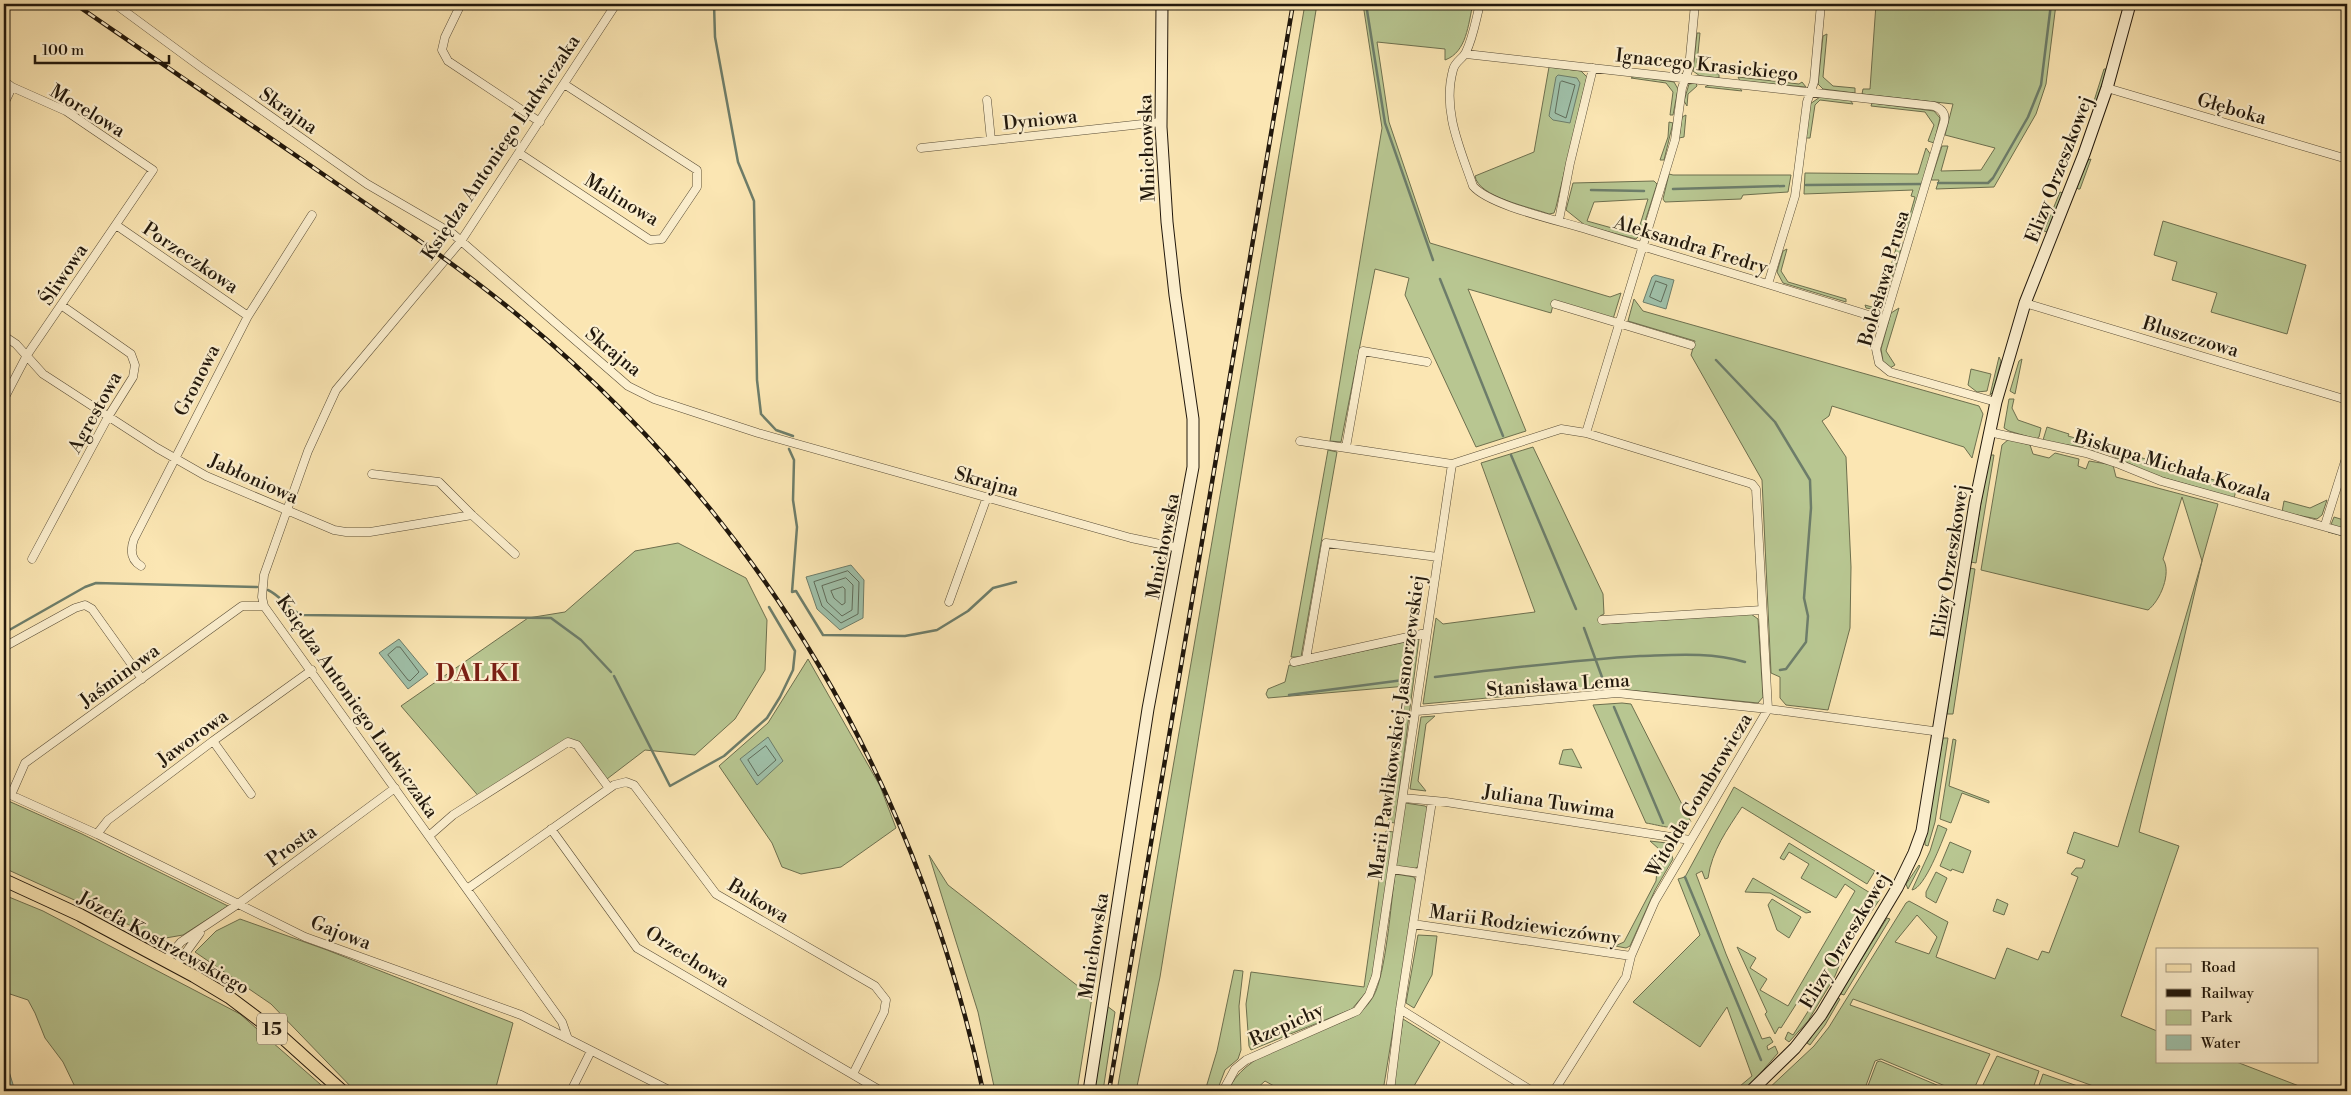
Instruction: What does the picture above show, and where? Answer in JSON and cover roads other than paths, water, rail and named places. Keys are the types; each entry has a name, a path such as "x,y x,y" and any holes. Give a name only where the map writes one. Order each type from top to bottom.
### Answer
{"main road":[{"name":"Józefa Kostrzewskiego","path":"4,880 80,915 222,992 257,1016 342,1091"}],"street":[{"name":"Skrajna","path":"115,4 367,184 402,206 441,226 461,241 624,382 643,393 758,433 1131,538 1180,548"},
{"path":"461,4 445,37 442,50 448,61 540,122"},
{"name":"Księdza Antoniego Ludwiczaka","path":"568,1039 562,1022 312,670 264,606 262,597 263,582 285,511 308,451 336,390 461,241 616,4"},
{"name":"Mnichowska","path":"1089,1091 1148,709 1180,548 1193,467 1193,418 1167,222 1161,122 1162,4"},
{"path":"1466,54 1480,4"},
{"path":"1586,433 1675,140 1685,78 1689,68 1695,4"},
{"path":"1768,284 1795,196 1807,102 1814,82 1821,4"},
{"name":"Elizy Orzeszkowej","path":"1751,1091 1795,1048 1821,1015 1897,888 1914,853 1922,831 1974,512 1996,402 2024,303 2084,154 2107,88 2130,4"},
{"name":"Ignacego Krasickiego","path":"1466,54 1934,106 1943,112"},
{"name":"Aleksandra Fredry","path":"1466,54 1456,62 1453,71 1450,118 1473,186 1488,198 1884,320"},
{"path":"1559,220 1570,163 1593,68"},
{"name":"Morelowa","path":"4,81 12,87 66,112 153,170"},
{"name":"Malinowa","path":"519,153 650,240 662,239 696,187 697,170 564,84"},
{"path":"4,104 12,87"},
{"name":"Głęboka","path":"2107,88 2347,159"},
{"path":"987,100 991,140"},
{"name":"Bolesława Prusa","path":"1943,112 1945,118 1939,142 1884,320 1876,349 1877,360 1882,367 1890,372 1996,402"},
{"name":"Dyniowa","path":"921,148 1161,122"},
{"name":"Śliwowa","path":"4,399 27,355 153,170"},
{"name":"Gronowa","path":"141,566 136,563 132,552 134,539 248,316 312,215"},
{"name":"Porzeczkowa","path":"116,225 248,316"},
{"name":"Bluszczowa","path":"2024,303 2347,400"},
{"path":"1555,304 1691,345"},
{"name":"Agrestowa","path":"32,559 108,417 133,377 135,365 131,354 61,305"},
{"name":"Jabłoniowa","path":"4,336 16,344 43,374 175,458 206,476 285,511 334,530 358,533 472,515"},
{"path":"1346,447 1363,351 1427,362"},
{"name":"Witolda Gombrowicza","path":"1452,464 1561,429 1586,433 1752,484 1756,489 1768,709 1655,901 1632,956 1626,977 1554,1091"},
{"name":"Biskupa Michała Kozala","path":"1989,432 2086,453 2162,481 2326,525 2347,533"},
{"path":"1300,441 1452,464"},
{"path":"2326,525 2347,455"},
{"name":"Marii Pawlikowskiej-Jasnorzewskiej","path":"1370,995 1376,976 1417,711 1426,633 1452,464"},
{"path":"372,474 439,482 515,554"},
{"path":"949,602 987,497"},
{"path":"1306,659 1326,544 1438,557"},
{"path":"4,646 75,608 85,605 92,609 142,679"},
{"name":"Jaśminowa","path":"7,793 25,763 242,606 264,606"},
{"path":"1602,620 1762,610"},
{"path":"1294,662 1426,633"},
{"name":"Jaworowa","path":"97,834 108,820 312,670"},
{"name":"Stanisława Lema","path":"1417,711 1617,693 1768,709 1934,731 1939,730"},
{"path":"213,741 251,794"},
{"path":"429,836 453,815 568,742 577,745 609,788"},
{"name":"Bukowa","path":"551,829 609,788 626,782 634,785 716,894 875,986 886,1000 884,1012 853,1074"},
{"name":"Prosta","path":"171,963 182,942 238,904 395,788"},
{"name":"Gajowa","path":"7,793 97,834 305,937 521,1015 671,1091"},
{"name":"Juliana Tuwima","path":"1403,798 1690,840"},
{"path":"1390,1091 1400,1009 1432,801"},
{"path":"467,889 551,829"},
{"name":"Orzechowa","path":"551,829 638,948 881,1091"},
{"path":"1392,869 1420,873"},
{"name":"Marii Rodziewiczówny","path":"1413,924 1632,956"},
{"name":"Rzepichy","path":"1223,1091 1235,1069 1246,1060 1357,1011 1370,995"},
{"path":"1400,1009 1532,1091"},
{"path":"571,1091 591,1051"}],"water":[{"path":"1558,75 1577,78 1580,83 1570,123 1553,120 1549,116 1556,77"},
{"path":"1655,275 1674,280 1666,309 1643,302 1652,277"},
{"path":"851,565 864,580 863,618 840,630 817,609 806,577"},
{"path":"399,639 428,674 408,689 379,653"},
{"path":"768,737 783,761 757,785 740,759"},
{"path":"4,1055 15,1091 4,1091"}],"waterway":[{"path":"714,4 715,37 738,162 754,201 757,380 761,414 776,430 793,436"},
{"path":"1366,4 1385,123 1433,260"},
{"path":"1938,183 1988,183 1993,178 2028,117 2041,85 2051,4"},
{"path":"1806,185 1922,184"},
{"path":"1673,189 1784,186"},
{"path":"1591,190 1644,191"},
{"path":"1440,279 1503,436"},
{"path":"1716,360 1775,422 1810,480 1811,508 1804,598 1808,616 1806,642 1786,669 1780,670"},
{"path":"789,449 794,460 793,500 797,527 792,592 796,591 823,635 905,636 937,630 968,611 993,588 1016,582"},
{"path":"1511,455 1576,609"},
{"path":"4,633 85,587 96,583 257,587"},
{"path":"268,590 302,615 551,618 581,640 611,672"},
{"path":"614,676 670,786 724,756 767,718 780,697 793,670 795,651 769,607"},
{"path":"1584,628 1606,688"},
{"path":"1435,677 1563,662 1640,656 1705,655 1745,662"},
{"path":"1289,695 1411,679"},
{"path":"1614,707 1663,823"},
{"path":"1685,877 1761,1060"}],"railway":[{"path":"75,4 402,229 497,299 520,317 607,396 686,480 756,569 818,664 872,764 917,869 954,978 983,1091"},
{"path":"1109,1091 1293,4"}],"district":[{"name":"DALKI","path":"478,673"}]}
